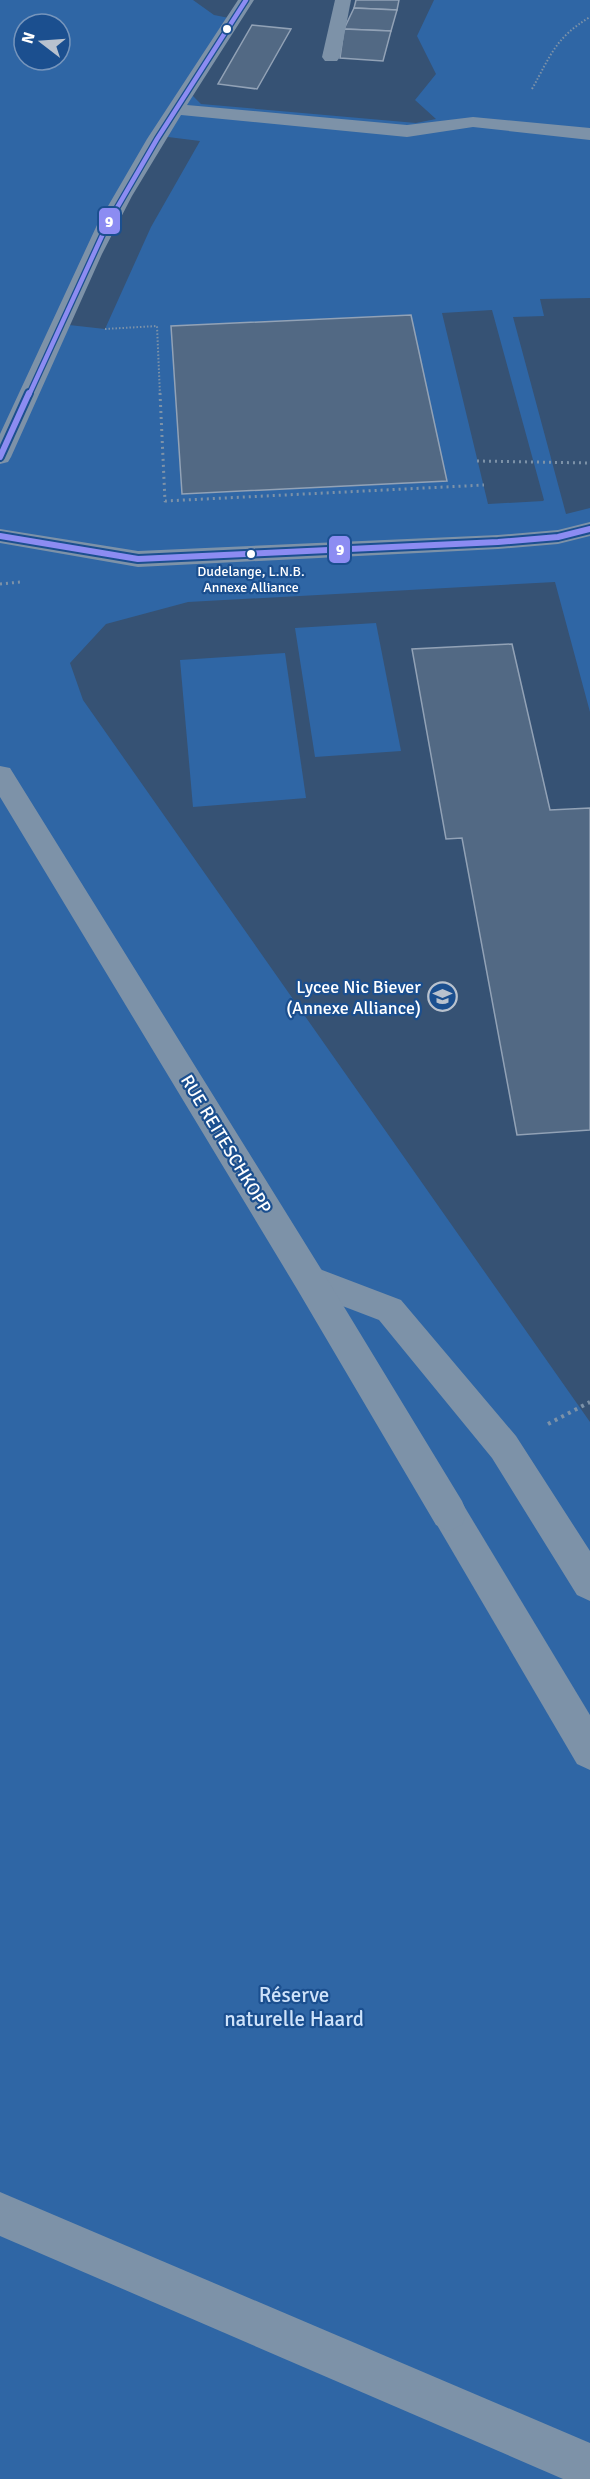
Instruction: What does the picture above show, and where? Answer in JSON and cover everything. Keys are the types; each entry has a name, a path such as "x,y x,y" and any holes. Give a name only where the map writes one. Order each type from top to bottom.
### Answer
{"street":[{"path":"0,457 59,324 107,224 176,109 246,0"},
{"path":"331,57 343,0"},
{"path":"176,109 407,131 473,122 590,134"},
{"path":"0,536 138,559 498,542 558,537 590,529"},
{"name":"RUE REITESCHKOPP","path":"0,775 309,1279 449,1513"}],"lane":[{"path":"309,1279 390,1310 504,1447 590,1583"},
{"path":"449,1513 590,1751"},
{"path":"0,2214 590,2467"}],"path":[{"path":"542,71 556,45 569,30 590,17"},
{"path":"59,324 105,329 157,326 165,501 483,485"},
{"path":"477,461 590,463"},
{"path":"580,1408 590,1402"}],"green space":[{"name":"Réserve naturelle Haard","path":"0,0 193,0 214,15 234,19 187,90 201,104 416,123 436,119 415,100 436,74 417,36 434,0 590,0 590,298 540,299 544,316 513,317 566,514 590,508 590,712 555,582 188,602 106,624 70,663 83,700 590,1422 590,2479 0,2479","holes":["160,136 200,141 151,227 105,329 60,324","492,310 544,500 543,501 488,504 442,313","411,315 447,481 182,494 171,326"]},
{"path":"376,623 401,751 315,757 295,628"},
{"path":"285,653 306,798 193,807 180,660"}],"building":[{"path":"356,0 399,0 397,10 354,8"},
{"path":"354,8 397,10 391,31 344,29"},
{"path":"252,25 291,29 257,89 218,84"},
{"path":"344,29 391,31 383,61 340,58"},
{"path":"411,315 447,481 182,494 171,326"},
{"path":"512,644 550,810 590,808 590,1130 517,1135 462,838 446,839 412,649"}],"transit line":[{"name":"9","path":"0,457 107,225 157,139 246,0"},
{"name":"9","path":"0,536 138,559 498,542 558,537 590,529"}],"place":[{"name":"Dudelange, L.N.B. Annexe Alliance","path":"251,554"},
{"name":"Lycee Nic Biever (Annexe Alliance)","path":"442,997"}]}
